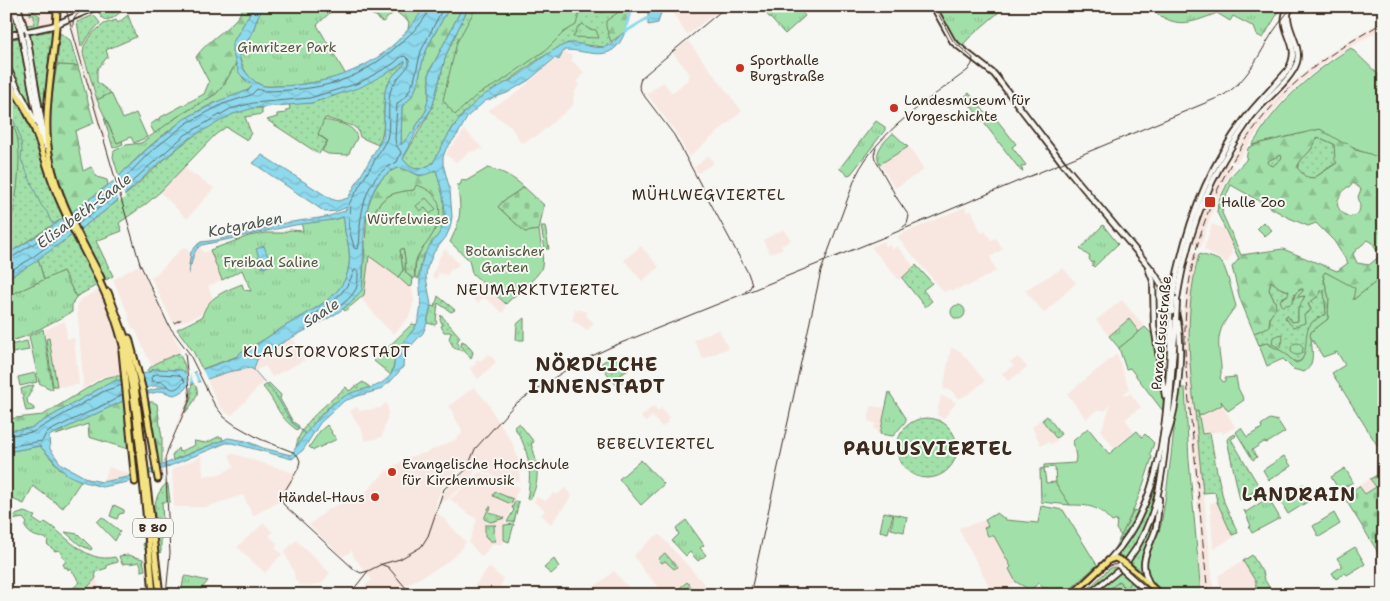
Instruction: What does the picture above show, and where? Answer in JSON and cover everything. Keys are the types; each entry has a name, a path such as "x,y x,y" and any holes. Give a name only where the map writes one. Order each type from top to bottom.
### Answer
{"main road":[{"path":"13,6 23,28"},
{"path":"18,6 44,152"},
{"name":"B 80","path":"57,6 48,116 49,158 58,192"},
{"path":"6,36 56,24 99,6"},
{"path":"933,6 953,42 994,74 1159,279 1174,307 1180,340 1174,410 1167,437"},
{"name":"Paracelsusstraße","path":"1072,595 1117,551 1136,522 1151,487 1157,466 1166,405 1173,295 1184,249 1201,194 1222,157 1250,113 1292,63 1294,50 1284,22 1289,9"},
{"path":"24,37 49,158"},
{"path":"6,65 39,131"},
{"name":"B 80","path":"6,81 23,103 44,152 58,192 87,255 118,315 131,368 160,595"},
{"name":"Paracelsusstraße","path":"1088,595 1106,582 1132,555 1146,531 1160,490 1167,437 1177,300 1184,249"},
{"path":"1144,260 1152,278 1155,337 1166,405"},
{"path":"1154,292 1159,279"},
{"name":"B 80","path":"106,293 131,368"},
{"path":"131,368 146,408 158,477"},
{"path":"131,368 128,411 135,482"},
{"name":"B 80","path":"143,463 153,595"},
{"path":"1150,585 1145,574 1143,561 1155,529 1160,490"},
{"path":"1117,551 1115,558 1160,595"},
{"name":"Paracelsusstraße","path":"1109,560 1115,558"},
{"path":"1123,565 1151,595"}],"shaded area":[{"path":"21,6 56,6 54,21 28,29"},
{"path":"668,6 722,6 723,7 687,35"},
{"path":"1384,19 1383,28 1327,61 1292,90 1268,117 1236,163 1230,160 1247,133 1272,102 1292,83 1324,57"},
{"path":"73,23 107,141 104,142 70,24"},
{"path":"688,41 742,111 689,157 675,131 647,94 663,82 672,93 689,79 688,76 690,74 673,53"},
{"path":"564,51 572,56 572,61 584,72 577,81 579,85 574,93 573,105 537,136 521,143 511,127 488,110 525,86 555,58 559,61"},
{"path":"465,130 483,149 470,152 456,162 446,155"},
{"path":"908,147 912,150 924,170 895,188 880,164"},
{"path":"708,155 714,163 698,173 694,167"},
{"path":"1226,161 1234,167 1218,198 1201,247 1192,243 1206,203"},
{"path":"183,167 214,188 187,219 160,192"},
{"path":"965,207 967,212 972,211 981,233 985,231 991,240 996,238 1003,249 990,257 996,271 967,287 952,291 950,289 944,292 898,238 899,235"},
{"path":"1212,224 1224,229 1232,246 1232,255 1227,263 1204,249"},
{"path":"784,229 791,240 781,246 783,248 770,254 763,240"},
{"path":"884,241 886,246 890,245 892,250 897,246 914,267 899,280 871,247"},
{"path":"199,245 204,253 210,250 222,280 208,286 213,299 200,315 174,325 151,277 159,272 185,247 192,254"},
{"path":"641,246 659,267 642,281 624,260"},
{"path":"445,249 459,264 453,270 451,269 447,275 439,273 436,279 433,277 433,274"},
{"path":"1192,252 1199,254 1190,300 1196,419 1214,595 1202,595 1199,559 1200,533 1184,370 1183,314"},
{"path":"369,255 412,288 414,301 409,317 394,334 361,298 364,295"},
{"path":"139,265 181,351 152,367 128,318 129,316 113,280"},
{"path":"1063,268 1076,283 1044,313 1025,290"},
{"path":"480,281 506,304 503,313 484,297 478,303 468,294"},
{"path":"99,290 116,336 123,375 103,376 82,389 83,380 77,306 80,300"},
{"path":"1122,300 1145,327 1139,332 1129,320 1109,336 1096,320"},
{"path":"575,309 587,312 586,316 594,323 587,330 578,323 572,322"},
{"path":"65,321 67,339 74,338 79,385 54,387 45,330"},
{"path":"719,329 728,348 703,359 694,340"},
{"path":"293,338 305,360 272,377 265,366 255,371 264,381 232,415 226,413 218,403 207,380 228,372 250,367 254,370 256,361 260,357 274,347"},
{"path":"951,348 960,351 985,381 970,393 958,399 952,391 943,389"},
{"path":"489,354 496,362 478,379 470,368 476,364 475,361 478,359 480,361"},
{"path":"1117,354 1129,389 1124,393 1126,396 1130,393 1141,407 1125,419 1134,432 1114,448 1101,431 1111,404 1106,410 1097,410 1086,419 1067,394"},
{"path":"1018,357 1027,367 1009,381 1002,373 1013,366 1010,362"},
{"path":"188,387 191,387 190,401 177,428 175,427 188,399"},
{"path":"474,387 490,406 513,444 518,459 520,482 502,479 478,469 478,467 471,463 467,464 443,486 437,499 435,510 466,542 459,552 442,566 402,587 409,595 372,595 365,585 372,580 354,557 352,551 342,556 309,525 330,508 364,494 384,473 394,466 412,456 425,453 455,440 462,433 449,406"},
{"path":"941,396 951,399 956,403 943,419 937,413"},
{"path":"386,403 388,414 382,436 364,441 363,433 350,411 357,407 360,411 380,408"},
{"path":"1222,405 1235,427 1223,434 1222,431 1202,434 1199,417"},
{"path":"653,406 658,411 661,408 669,418 668,422 662,427 652,416 646,422 641,417"},
{"path":"871,406 885,408 880,434 874,429 875,423 868,421"},
{"path":"1041,419 1057,440 1050,445 1049,442 1041,445 1032,427"},
{"path":"231,453 297,474 280,501 253,516 243,495 206,507 174,507 172,469 202,456 203,476 219,474 234,467 229,455"},
{"path":"471,465 476,469 469,481 444,502 442,501 447,488"},
{"path":"109,467 128,472 129,477 102,482"},
{"path":"479,472 520,487 504,525 503,544 492,544 482,557 469,543 477,519 450,499"},
{"path":"1370,479 1376,487 1365,495 1359,486"},
{"path":"565,488 572,496 551,524 541,515 545,510 534,502 536,497 546,501 552,494 557,495"},
{"path":"1217,502 1234,537 1213,549 1210,503"},
{"path":"985,520 988,526 985,528 991,537 994,536 1012,568 1009,569 1016,582 1003,590 991,593 959,528"},
{"path":"264,523 273,532 269,536 278,544 275,548 282,554 265,573 237,547"},
{"path":"659,535 714,595 650,595 659,587 644,571 634,556 654,537"},
{"path":"296,540 330,573 322,583 309,586 300,585 295,580 294,572 284,552"},
{"path":"1243,561 1256,582 1255,595 1221,595 1218,576"},
{"path":"1115,563 1117,566 1110,569 1082,595 1078,595 1107,567"},
{"path":"489,567 503,579 498,595 468,595"},
{"path":"614,571 635,595 595,595 591,590"},
{"path":"96,578 102,595 81,595"}],"green space":[{"path":"6,6 9,6 18,32 6,35"},
{"path":"110,6 128,6 113,18 106,20 98,12"},
{"path":"245,6 254,6 232,44 236,63 224,85 216,94 177,117 155,134 150,125 204,94 209,82 196,57 205,46 236,19"},
{"name":"Gimritzer Park","path":"265,6 337,6 317,25 346,75 312,83 286,86 264,86 253,80 244,69 239,55"},
{"path":"358,6 373,8 425,6 419,18 408,29 409,22 395,11 383,22 378,20 378,17"},
{"path":"450,6 463,6 429,73 429,96 426,111 401,146 402,106 413,95 423,58"},
{"path":"469,6 642,6 630,12 625,32 604,47 568,43 539,59 464,113 453,127 433,163 420,169 413,168 403,159 432,108 446,55"},
{"path":"477,6 576,6 580,9 576,25 564,32 547,49 499,83 478,94 455,115 443,100 457,42"},
{"path":"627,6 642,6 630,12 625,32 611,42 606,21"},
{"path":"764,6 797,6 805,16 785,34 761,8"},
{"path":"934,6 1006,6 960,48 953,41"},
{"path":"1147,6 1282,6 1263,38 1257,35 1254,27 1233,16 1230,21 1217,13 1181,23 1165,18"},
{"path":"30,9 40,16 38,27 28,29 27,25 34,24 34,15 30,15"},
{"path":"94,15 100,23 81,47 77,22"},
{"path":"128,15 136,37 106,50 108,56 97,70 97,82 111,93 97,100 83,53 84,46 93,33 104,24 116,20 118,23"},
{"path":"583,24 588,29 596,30 599,38 573,37 578,27"},
{"path":"54,31 46,130 29,35"},
{"path":"60,33 70,40 78,66 57,65"},
{"path":"19,38 33,112 6,63 6,40"},
{"path":"1351,48 1384,80 1384,163 1375,156 1356,149 1347,143 1343,143 1320,129 1252,145 1269,119 1298,88 1319,70"},
{"path":"403,61 405,63 387,85 383,131 378,145 360,137 358,130 353,126 325,118 318,135 327,141 319,154 267,120 277,117 277,114 286,113 286,110 290,109 289,104 311,103 334,96 396,68"},
{"path":"236,63 243,78 252,86 249,89 200,110 175,126 140,155 119,176 113,157 114,151 126,145 141,143 177,117 216,94 224,85"},
{"path":"57,65 78,66 94,123 75,131 83,171 91,167 97,177 107,180 108,185 72,212 53,156 51,140 51,105"},
{"path":"6,82 15,92 33,130 44,169 63,218 6,255 6,231 14,211 18,151 14,128 6,115"},
{"path":"111,93 123,119 136,113 147,137 134,143 131,137 117,143 97,100"},
{"path":"969,93 993,122 997,120 1016,144 1012,147 1026,165 1021,167 1023,171 1021,171 964,97"},
{"path":"254,108 262,108 262,114 245,117 251,133 247,140 226,127 215,135 160,192 119,223 122,231 96,241 113,276 106,280 80,229 129,192 186,141 219,120"},
{"path":"6,115 16,133 19,170 16,198 10,223 6,231 11,146 6,128"},
{"path":"104,118 117,143 122,141 123,144 113,148"},
{"path":"324,120 344,125 355,133 357,138 348,155 328,154 322,151 328,141 318,134"},
{"path":"876,121 885,127 885,130 851,174 848,175 840,168"},
{"path":"6,128 11,146 11,157 6,213"},
{"path":"1320,129 1347,143 1355,150 1376,155 1384,163 1383,257 1376,282 1353,300 1337,279 1325,272 1323,276 1329,298 1328,319 1311,332 1312,359 1311,364 1304,372 1293,369 1283,359 1267,366 1259,345 1267,343 1284,352 1296,363 1301,361 1304,356 1308,329 1316,319 1326,314 1324,290 1322,289 1319,295 1308,304 1311,310 1304,315 1305,323 1293,327 1285,318 1287,315 1292,322 1298,321 1298,309 1305,296 1297,297 1303,289 1300,289 1294,295 1291,304 1282,306 1280,300 1288,295 1289,291 1280,288 1271,281 1269,290 1276,308 1270,317 1269,326 1254,333 1240,299 1232,267 1239,259 1217,212 1218,203 1231,176 1246,160 1248,148 1256,144","holes":["1318,137 1334,144 1335,160 1337,163 1314,178 1306,177 1297,168","1281,155 1282,158 1273,166 1268,164 1267,161","1353,183 1361,189 1358,197 1360,210 1356,215 1349,217 1338,207 1338,199 1343,191","1231,185 1287,217 1308,226 1316,223 1334,241 1348,263 1337,271 1283,249 1241,255 1222,213 1224,200","1368,240 1373,243 1376,250 1381,249 1381,255 1369,265 1357,263 1353,254"]},
{"path":"892,134 908,147 880,164 878,152 882,144"},
{"path":"1318,137 1334,144 1337,162 1314,178 1306,177 1297,168"},
{"path":"1282,155 1282,158 1273,166 1268,164 1267,161 1272,157"},
{"path":"397,168 405,169 420,176 436,170 444,199 444,220 440,233 423,256 418,279 415,277 416,258 437,227 414,190 388,196 380,203 371,217 367,210 377,185 385,175"},
{"name":"Botanischer Garten","path":"488,168 507,175 524,187 503,201 498,207 525,232 539,230 542,248 542,266 537,275 506,304 472,273 469,260 450,242 460,214 457,185 460,185 462,180 466,181"},
{"name":"Würfelwiese","path":"416,185 433,194 439,207 439,215 434,232 417,257 414,279 406,273 403,248 400,250 403,270 398,277 369,256 364,295 345,311 343,309 354,300 363,278 367,210 371,217 388,196 414,190"},
{"path":"524,187 544,205 539,230 525,232 498,207 503,201"},
{"path":"426,198 436,209 430,214 425,208 420,211 416,206"},
{"name":"Freibad Saline","path":"343,217 349,251 349,266 345,279 338,290 316,308 241,352 238,356 202,369 193,351 177,329 202,317 208,304 223,292 242,284 244,290 251,291 242,270 222,280 210,250 249,236 281,233 290,230 303,231 301,222 332,220"},
{"path":"1263,222 1272,230 1265,236 1257,228"},
{"path":"1103,225 1118,244 1094,267 1092,265 1094,262 1092,263 1089,259 1090,257 1080,249"},
{"path":"541,226 545,226 549,249 545,249"},
{"path":"72,235 97,285 76,297 63,271 44,280 38,259"},
{"path":"1384,243 1384,456 1332,373 1345,365 1337,352 1323,357 1310,336 1311,332 1328,319 1329,298 1323,275 1325,272 1355,288 1353,300 1376,282 1383,257"},
{"path":"403,248 406,273 413,279 412,286 409,287 398,277 403,270 400,250"},
{"path":"1199,254 1220,261 1228,277 1236,306 1223,324 1219,336 1220,378 1223,382 1225,378 1236,377 1238,388 1244,400 1228,411 1221,401 1222,405 1199,416 1198,411 1195,412 1189,333 1191,294"},
{"path":"38,259 44,280 6,297 6,279"},
{"path":"916,265 932,283 923,290 932,301 925,307 902,278"},
{"path":"63,271 76,297 72,304 72,312 24,337 11,341 6,331 6,297"},
{"path":"1271,281 1282,289 1289,291 1288,295 1281,298 1294,299 1296,292 1303,289 1297,297 1305,296 1298,309 1298,321 1292,322 1287,316 1285,317 1293,327 1311,309 1308,304 1319,295 1323,288 1324,290 1326,314 1316,319 1308,330 1305,353 1298,362 1272,347 1269,343 1259,345 1254,333 1270,324 1270,317 1275,302 1269,290"},
{"path":"438,296 455,310 451,312 438,303 437,323 435,325 427,323 431,306 435,307"},
{"path":"955,305 961,305 965,312 961,319 955,319 951,315 951,309"},
{"path":"441,315 460,337 457,342 463,351 454,348 449,339 450,332 444,332 441,326 443,325 440,320"},
{"path":"524,318 524,340 516,340 517,324"},
{"path":"1129,319 1139,332 1119,348 1109,336"},
{"path":"412,324 417,325 398,349 391,375 374,361"},
{"path":"1145,327 1153,335 1163,393 1163,411 1130,368 1126,369 1119,348"},
{"path":"43,329 53,390 39,383 29,336"},
{"path":"1282,334 1283,339 1280,348 1272,344 1273,337"},
{"path":"49,338 57,386 53,386 46,339"},
{"path":"27,341 29,350 12,353 10,345"},
{"path":"462,341 473,352 471,359 461,345"},
{"path":"1299,343 1302,344 1302,354 1295,355 1292,354 1291,347 1292,344"},
{"path":"179,353 185,366 185,374 181,370 153,369 149,372 147,370 158,362"},
{"path":"614,355 628,370 619,376 622,382 617,386 600,364"},
{"path":"35,373 37,382 20,386 18,377"},
{"path":"123,376 123,379 102,387 31,428 6,431 6,419 43,415 104,378"},
{"path":"363,382 371,388 338,400 319,417 296,447 303,429 316,414 346,387 349,391"},
{"path":"269,383 281,395 280,399 293,422 299,426 297,430 281,414 263,387"},
{"path":"194,384 197,395 185,413 191,398 191,386"},
{"path":"34,385 27,399 28,404 34,410 26,411 21,389"},
{"path":"1178,388 1185,388 1189,460 1201,595 1167,595 1152,580 1147,568 1148,557 1161,525"},
{"path":"889,392 906,418 906,421 893,436 880,434"},
{"path":"125,400 131,450 89,437 88,424 56,435 55,433"},
{"path":"148,402 157,404 162,439 162,464 158,466"},
{"path":"1198,411 1202,434 1210,433 1224,502 1238,533 1232,535 1217,502 1215,492 1203,493 1195,412"},
{"path":"1047,416 1061,434 1056,438 1042,420"},
{"path":"921,418 933,418 944,423 952,431 957,442 955,460 944,473 933,478 921,478 910,473 902,465 897,454 897,442 902,431 910,423"},
{"path":"1270,419 1278,421 1285,432 1252,450 1257,457 1253,460 1236,432 1241,428 1247,437 1262,428 1261,425"},
{"path":"519,423 534,442 531,444 537,465 537,480 529,500 527,499 528,462 523,444 514,427"},
{"path":"327,425 337,439 314,450 309,447 320,431"},
{"path":"1088,428 1109,454 1137,431 1142,437 1145,434 1154,443 1150,454 1152,457 1142,487 1121,536 1116,529 1117,520 1112,522 1093,508 1083,505 1070,505 1056,484 1055,467 1044,468 1044,465 1075,463 1076,457 1073,441"},
{"path":"1235,434 1236,436 1231,439 1260,488 1240,500 1227,440"},
{"path":"222,437 223,440 173,460 172,456 178,448 179,452 195,445 194,441 206,443"},
{"path":"1164,440 1166,440 1155,503 1141,537 1127,559 1118,554 1135,528 1148,500 1158,470"},
{"path":"40,446 61,470 81,481 63,508 33,486 24,504 10,498 6,483 6,452"},
{"path":"1284,456 1291,466 1269,480 1263,470"},
{"path":"641,460 664,484 641,505 619,479"},
{"path":"1044,468 1046,483 1056,482 1070,505 1041,502 1040,469"},
{"path":"1345,468 1353,482 1339,490 1331,477"},
{"path":"1384,471 1384,562 1344,497 1359,486 1365,494 1376,487 1370,479"},
{"path":"167,483 170,502 162,502 163,523 157,524 155,508 157,497"},
{"path":"1303,484 1312,499 1288,514 1279,499"},
{"path":"495,492 513,499 511,504 493,496"},
{"path":"1268,498 1280,518 1252,533 1244,510 1246,512"},
{"path":"515,501 519,502 514,522 507,522 514,510 512,508"},
{"path":"114,505 124,510 124,513 119,514 117,519 110,516"},
{"path":"1041,506 1063,510 1097,565 1064,595 1048,595 1048,588 1043,588 1039,583 1030,590 1016,582 1009,569 1011,567 994,536 988,536 984,528 988,526 985,520 997,513 1006,520 1038,523"},
{"path":"489,507 491,507 489,512 505,518 491,522 484,519"},
{"path":"1156,509 1155,526 1142,561 1142,573 1129,561 1144,538"},
{"path":"1134,510 1138,511 1122,540 1114,549"},
{"path":"24,512 35,516 33,519 42,525 45,522 85,552 104,558 115,557 118,562 107,565 107,568 95,572 96,578 81,595 65,595 80,582 70,568 68,570 67,567 65,568 63,564 66,562 59,550 55,551 47,544 48,541 45,538 31,534 25,527 27,523 23,518 12,520 13,516"},
{"path":"884,512 893,514 888,533 880,531"},
{"path":"1334,513 1340,524 1319,537 1313,526"},
{"path":"894,514 907,517 904,532 891,529"},
{"path":"102,517 120,531 115,541 97,522"},
{"path":"686,520 704,545 700,548 706,555 698,561 690,552 686,556 672,541 679,534 676,529"},
{"path":"514,524 509,542 504,540 504,525"},
{"path":"485,525 496,525 494,526 495,541 490,541 485,536"},
{"path":"65,532 78,534 92,548 91,550 80,545"},
{"path":"153,532 159,534 161,540 161,552 157,556 147,553 143,545 146,536"},
{"path":"1355,547 1365,564 1347,575 1345,573 1336,579 1332,573 1342,566 1337,558"},
{"path":"665,553 677,567 674,569 665,561 662,563 658,559"},
{"path":"128,555 143,559 145,570 141,571 139,562 122,564 119,556"},
{"path":"1252,555 1274,595 1255,595 1256,582 1243,561"},
{"path":"554,559 559,567 551,574 544,568"},
{"path":"1115,567 1118,569 1101,584 1087,594 1082,595 1108,570"},
{"path":"1120,571 1132,580 1125,589 1120,581 1101,595 1091,595"},
{"path":"184,577 208,581 196,595 184,595 182,588"},
{"path":"1132,580 1149,595 1101,595 1120,581 1124,588"},
{"path":"687,582 698,595 681,595 677,590"}],"water":[{"path":"254,6 265,6 239,55 241,65 261,85 293,85 317,82 353,71 375,59 403,35 425,6 450,6 423,58 413,95 402,106 401,145 414,130 427,109 429,73 463,6 469,6 446,55 432,108 416,132 403,159 413,168 420,169 433,163 458,120 484,95 525,71 559,47 571,43 599,48 604,47 612,44 625,32 620,43 607,53 564,50 559,60 555,58 529,80 507,93 485,101 468,116 458,134 446,149 443,157 450,190 452,217 446,237 434,252 427,268 426,277 431,305 423,333 404,353 403,367 391,381 379,390 344,401 320,423 303,450 292,459 226,443 133,481 102,487 66,474 40,446 6,452 6,431 31,428 112,382 150,372 153,369 182,370 187,375 237,357 241,352 259,343 328,300 345,279 349,266 349,251 343,217 295,225 202,245 196,251 191,265 189,265 191,252 201,242 217,240 285,223 326,217 345,211 347,207 338,211 325,212 253,163 262,155 331,199 338,201 348,198 383,137 385,90 392,77 405,61 361,87 311,103 254,108 233,114 188,139 102,213 32,264 6,279 6,255 53,226 115,180 146,150 184,119 221,100 249,90 252,86 239,73 232,51 232,44","holes":["397,168 419,175 436,170 445,215 442,229 423,258 420,274 421,305 418,321 398,349 393,371 389,377 380,384 351,393 333,404 310,428 291,455 263,448 246,441 228,438 138,475 102,482 88,479 61,464 50,449 49,436 125,400 161,391 174,395 184,391 187,386 228,372 250,368 254,370 257,360 261,356 341,311 362,290 365,222 374,189 384,177","153,386 167,386 131,396 122,396"]},
{"path":"648,6 663,6 658,23 648,25"},
{"path":"264,246 271,265 263,268 256,249"}],"pier":[{"path":"118,173 125,198 119,202 113,179"},
{"path":"201,367 208,381 201,383 195,369"},
{"path":"193,371 199,384 195,386 190,374 191,387 188,387 186,373"}],"waterway":[{"path":"625,32 630,12 642,6"},
{"path":"625,32 648,18"},
{"name":"Elisabeth-Saale","path":"6,109 19,133 22,149 21,159 37,196 51,222 56,224"},
{"name":"Kotgraben","path":"189,274 190,264"},
{"path":"254,370 275,394 292,423 306,434"}],"tram line":[{"path":"65,6 140,264 169,326 189,353 214,404 224,417 260,439 293,452 298,456 300,461 298,469 283,494 284,505 355,570 361,573 368,571"},
{"path":"73,27 76,16 91,6"},
{"path":"727,6 641,78 639,86 642,93 674,135 748,273 752,284 745,292"},
{"path":"750,595 821,271 856,176 865,160 891,131 921,105 968,70 972,64 973,58 953,41 934,6"},
{"path":"349,595 368,571 382,564 400,559 421,547 428,536 444,489 467,469 475,449 515,404 575,364 611,347 887,236 1222,96 1245,76 1292,6"},
{"path":"876,148 875,159 897,198"},
{"path":"894,194 909,216 907,224 903,227"},
{"path":"166,595 170,553 165,459 190,399 185,353"},
{"path":"380,564 388,567 412,595"},
{"path":"1079,595 1102,572 1115,565 1128,569 1157,595"}],"railway":[{"path":"1208,595 1185,357 1188,292 1194,257 1204,222 1234,158 1276,102 1321,62 1384,22"},
{"path":"174,323 182,319"}],"place":[{"name":"Sporthalle Burgstraße","path":"740,68"},
{"name":"Landesmuseum für Vorgeschichte","path":"894,108"},
{"name":"Halle Zoo","path":"1210,202"},
{"name":"Evangelische Hochschule für Kirchenmusik","path":"392,472"},
{"name":"Händel-Haus","path":"375,497"}],"district":[{"name":"MÜHLWEGVIERTEL","path":"709,195"},
{"name":"NEUMARKTVIERTEL","path":"538,290"},
{"name":"KLAUSTORVORSTADT","path":"327,352"},
{"name":"NÖRDLICHE INNENSTADT","path":"597,375"},
{"name":"BEBELVIERTEL","path":"656,444"},
{"name":"PAULUSVIERTEL","path":"928,448"},
{"name":"LANDRAIN","path":"1299,494"}],"water label":[{"name":"Saale","path":"321,313"}]}
